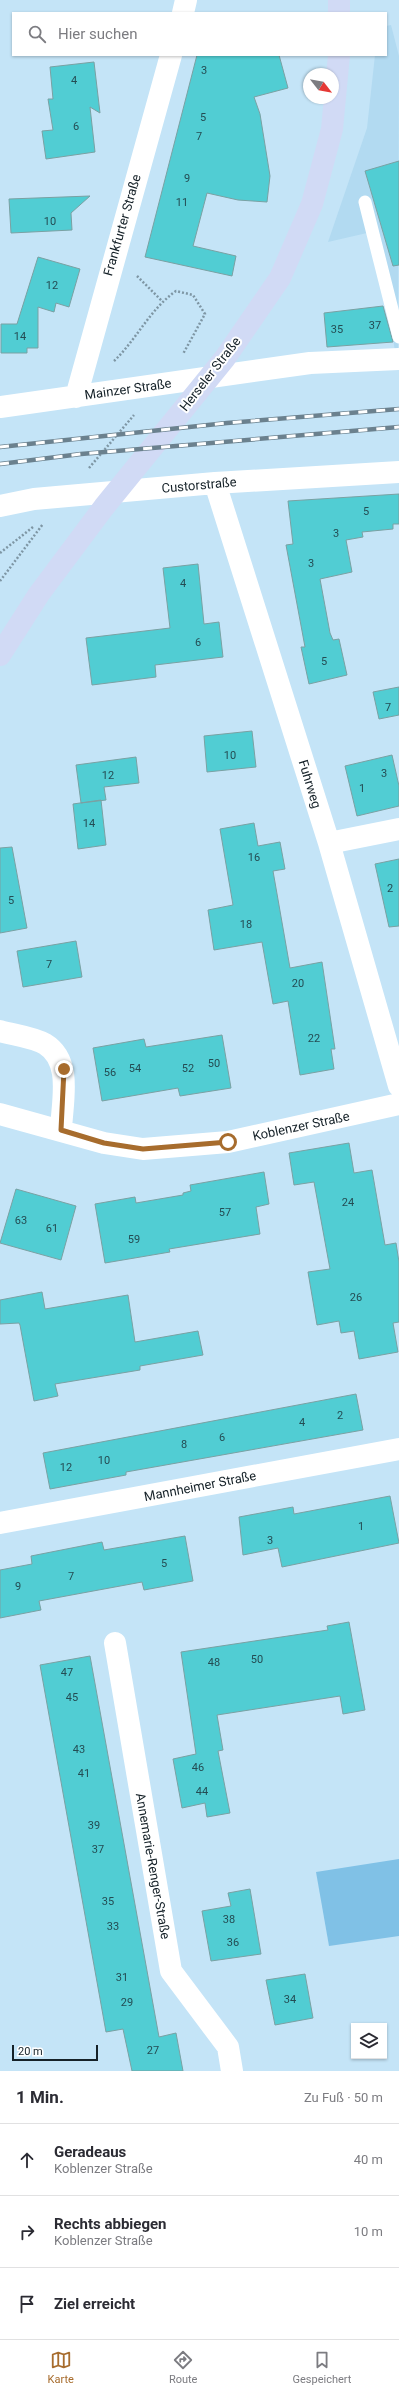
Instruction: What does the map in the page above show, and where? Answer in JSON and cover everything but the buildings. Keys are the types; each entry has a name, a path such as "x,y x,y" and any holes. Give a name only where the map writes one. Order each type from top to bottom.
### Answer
{"main road":[{"path":"339,0 339,12"},
{"name":"Herseler Straße","path":"0,655 39,594 104,507 225,358 280,278 312,204 332,129 339,56"}],"street":[{"path":"183,12 186,0"},
{"name":"Frankfurter Straße","path":"76,396 171,56"},
{"name":"Mainzer Straße","path":"0,407 310,363 399,359"},
{"name":"Custorstraße","path":"0,506 48,508 215,483 399,472"},
{"name":"Fuhrweg","path":"215,483 328,843 399,1086"},
{"path":"328,843 399,829"},
{"path":"0,1031 44,1044 57,1054 64,1069 61,1130"},
{"name":"Koblenzer Straße","path":"0,1114 104,1143 143,1149 228,1142 399,1104"},
{"name":"Mannheimer Straße","path":"0,1523 399,1449"},
{"name":"Annemarie-Renger-Straße","path":"115,1643 171,1971 228,2047 232,2071"}],"lane":[{"path":"366,202 399,337"}],"path":[{"path":"124,350 162,301 176,292 193,295 205,314 181,358"},
{"path":"87,470 138,411"},
{"path":"0,581 48,508"},
{"path":"0,553 34,526"}],"shaded area":[{"path":"391,25 399,56 398,371 387,299 367,233 328,242 367,128 375,56 387,56 387,26"},
{"path":"399,1859 399,1936 329,1946 316,1872"}],"railway":[{"path":"0,447 227,423 399,409"},
{"path":"0,464 81,454 399,427"}],"route":[{"path":"64,1069 61,1130 104,1143 143,1149 228,1142"}]}
